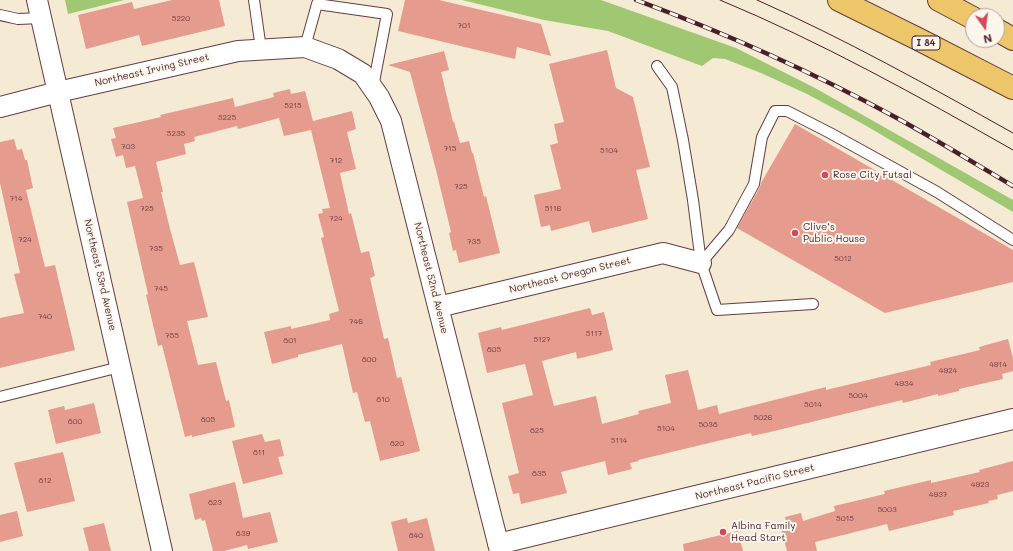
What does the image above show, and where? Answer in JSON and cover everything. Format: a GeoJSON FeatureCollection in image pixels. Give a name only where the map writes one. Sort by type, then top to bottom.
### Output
{"type":"FeatureCollection","features":[{"type":"Feature","properties":{"kind":"highway","name":"I 84"},"geometry":{"type":"LineString","coordinates":[[839,0],[1013,88]]}},
{"type":"Feature","properties":{"kind":"highway"},"geometry":{"type":"LineString","coordinates":[[939,0],[965,14]]}},
{"type":"Feature","properties":{"kind":"street","name":"Northeast 53rd Avenue"},"geometry":{"type":"LineString","coordinates":[[38,7],[162,551]]}},
{"type":"Feature","properties":{"kind":"street","name":"Northeast Irving Street"},"geometry":{"type":"LineString","coordinates":[[0,107],[58,92],[238,51],[305,47]]}},
{"type":"Feature","properties":{"kind":"street","name":"Northeast 52nd Avenue"},"geometry":{"type":"LineString","coordinates":[[305,47],[338,59],[363,74],[391,121],[499,548]]}},
{"type":"Feature","properties":{"kind":"street","name":"Northeast Oregon Street"},"geometry":{"type":"LineString","coordinates":[[438,307],[663,253],[701,262]]}},
{"type":"Feature","properties":{"kind":"street","name":"Northeast Pacific Street"},"geometry":{"type":"LineString","coordinates":[[499,548],[1013,419]]}},
{"type":"Feature","properties":{"kind":"lane"},"geometry":{"type":"LineString","coordinates":[[254,0],[261,49]]}},
{"type":"Feature","properties":{"kind":"lane"},"geometry":{"type":"LineString","coordinates":[[305,47],[317,4],[387,14],[372,88]]}},
{"type":"Feature","properties":{"kind":"lane"},"geometry":{"type":"LineString","coordinates":[[0,15],[18,19],[38,7]]}},
{"type":"Feature","properties":{"kind":"lane"},"geometry":{"type":"LineString","coordinates":[[657,66],[672,87],[693,200],[701,262],[717,310],[813,304]]}},
{"type":"Feature","properties":{"kind":"lane"},"geometry":{"type":"LineString","coordinates":[[701,262],[730,230],[754,184],[762,137],[775,111],[787,111],[830,133],[937,192],[1013,240]]}},
{"type":"Feature","properties":{"kind":"lane"},"geometry":{"type":"LineString","coordinates":[[0,397],[120,367]]}},
{"type":"Feature","properties":{"kind":"green space"},"geometry":{"type":"Polygon","coordinates":[[[65,0],[124,0],[68,14],[65,0]]]}},
{"type":"Feature","properties":{"kind":"green space"},"geometry":{"type":"Polygon","coordinates":[[[462,0],[601,0],[736,48],[815,88],[1013,200],[1013,212],[863,124],[807,94],[761,73],[725,59],[713,58],[702,66],[608,31],[544,20],[462,0]]]}},
{"type":"Feature","properties":{"kind":"building"},"geometry":{"type":"Polygon","coordinates":[[[172,0],[219,0],[225,26],[142,46],[139,35],[86,49],[78,15],[132,2],[134,9],[172,0]]]}},
{"type":"Feature","properties":{"kind":"building"},"geometry":{"type":"Polygon","coordinates":[[[405,0],[439,0],[541,24],[551,56],[517,47],[515,59],[398,31],[405,0]]]}},
{"type":"Feature","properties":{"kind":"building"},"geometry":{"type":"Polygon","coordinates":[[[607,50],[616,88],[633,97],[650,167],[636,170],[648,219],[592,233],[589,221],[551,231],[550,225],[541,227],[534,195],[561,189],[550,145],[558,143],[554,124],[564,122],[549,64],[607,50]]]}},
{"type":"Feature","properties":{"kind":"building"},"geometry":{"type":"Polygon","coordinates":[[[444,51],[449,70],[441,72],[453,122],[460,143],[469,141],[484,197],[486,196],[500,253],[459,263],[456,250],[453,251],[449,233],[451,232],[410,72],[388,65],[444,51]]]}},
{"type":"Feature","properties":{"kind":"building"},"geometry":{"type":"Polygon","coordinates":[[[290,89],[291,94],[305,91],[313,121],[352,111],[356,129],[347,132],[356,169],[340,173],[349,214],[351,213],[361,253],[369,251],[375,276],[370,278],[384,339],[388,338],[397,378],[401,377],[420,451],[380,461],[370,421],[365,422],[357,392],[353,393],[342,344],[298,355],[298,357],[272,364],[264,332],[291,326],[291,329],[330,320],[329,314],[339,311],[321,238],[324,237],[318,214],[323,213],[322,209],[330,208],[311,130],[284,136],[279,118],[238,129],[237,126],[194,137],[195,141],[184,144],[186,154],[156,162],[163,192],[161,192],[180,265],[194,262],[208,317],[187,321],[198,365],[216,362],[226,401],[229,400],[235,427],[192,437],[192,435],[185,437],[162,345],[158,346],[127,202],[143,198],[135,166],[126,168],[123,155],[116,157],[111,139],[116,138],[113,128],[161,117],[160,115],[233,98],[235,107],[274,97],[273,93],[290,89]]]}},
{"type":"Feature","properties":{"kind":"building","name":"Rose City Futsal"},"geometry":{"type":"Polygon","coordinates":[[[795,124],[1013,250],[1013,282],[885,313],[737,228],[795,124]]]}},
{"type":"Feature","properties":{"kind":"building"},"geometry":{"type":"Polygon","coordinates":[[[14,139],[17,150],[22,149],[25,160],[27,160],[33,188],[26,190],[45,267],[55,265],[75,350],[0,368],[0,318],[24,313],[14,274],[20,273],[0,183],[0,142],[14,139]]]}},
{"type":"Feature","properties":{"kind":"building"},"geometry":{"type":"Polygon","coordinates":[[[590,308],[592,315],[604,312],[613,350],[577,359],[576,352],[542,361],[554,406],[596,396],[602,424],[639,414],[638,411],[671,403],[665,375],[688,370],[698,410],[717,405],[719,414],[826,387],[826,390],[931,365],[930,362],[980,350],[979,347],[1008,339],[1013,358],[1013,371],[1002,374],[1003,379],[959,389],[959,391],[938,396],[938,394],[903,403],[902,400],[770,432],[752,436],[751,433],[638,460],[639,461],[630,463],[632,469],[608,475],[605,461],[561,472],[567,493],[521,504],[519,493],[513,494],[508,476],[519,473],[502,403],[533,395],[525,364],[487,373],[478,333],[501,327],[502,330],[590,308]]]}},
{"type":"Feature","properties":{"kind":"building"},"geometry":{"type":"Polygon","coordinates":[[[94,403],[101,433],[56,444],[48,410],[64,406],[65,410],[94,403]]]}},
{"type":"Feature","properties":{"kind":"building"},"geometry":{"type":"Polygon","coordinates":[[[262,434],[265,442],[280,439],[284,456],[278,457],[283,474],[243,484],[232,441],[262,434]]]}},
{"type":"Feature","properties":{"kind":"building"},"geometry":{"type":"Polygon","coordinates":[[[63,452],[75,501],[27,512],[14,463],[63,452]]]}},
{"type":"Feature","properties":{"kind":"building"},"geometry":{"type":"Polygon","coordinates":[[[1013,461],[1013,491],[997,495],[998,499],[988,501],[989,503],[953,511],[954,515],[889,531],[887,524],[815,542],[817,551],[787,551],[780,526],[787,524],[785,517],[801,513],[803,521],[835,511],[834,506],[885,494],[884,491],[931,480],[931,483],[980,472],[979,470],[1013,461]]]}},
{"type":"Feature","properties":{"kind":"building"},"geometry":{"type":"Polygon","coordinates":[[[235,482],[243,518],[270,512],[278,542],[248,549],[247,545],[224,551],[213,551],[205,520],[202,521],[201,518],[195,520],[189,494],[235,482]]]}},
{"type":"Feature","properties":{"kind":"building"},"geometry":{"type":"Polygon","coordinates":[[[17,511],[23,536],[0,542],[0,515],[17,511]]]}},
{"type":"Feature","properties":{"kind":"building"},"geometry":{"type":"Polygon","coordinates":[[[407,518],[408,523],[427,518],[435,551],[398,551],[391,522],[407,518]]]}},
{"type":"Feature","properties":{"kind":"building"},"geometry":{"type":"Polygon","coordinates":[[[104,523],[111,551],[89,551],[83,528],[104,523]]]}},
{"type":"Feature","properties":{"kind":"building"},"geometry":{"type":"Polygon","coordinates":[[[738,531],[743,551],[684,551],[683,544],[738,531]]]}},
{"type":"Feature","properties":{"kind":"tram line"},"geometry":{"type":"LineString","coordinates":[[720,0],[758,16],[869,70],[1013,150]]}},
{"type":"Feature","properties":{"kind":"tram line"},"geometry":{"type":"LineString","coordinates":[[757,0],[855,47],[1013,133]]}},
{"type":"Feature","properties":{"kind":"railway"},"geometry":{"type":"LineString","coordinates":[[636,0],[768,54],[832,84],[910,125],[1013,186]]}},
{"type":"Feature","properties":{"kind":"place","name":"Rose City Futsal"},"geometry":{"type":"Point","coordinates":[825,175]}},
{"type":"Feature","properties":{"kind":"place","name":"Clive‘s Public House"},"geometry":{"type":"Point","coordinates":[795,233]}},
{"type":"Feature","properties":{"kind":"place","name":"Albina Family Head Start"},"geometry":{"type":"Point","coordinates":[723,532]}}]}
